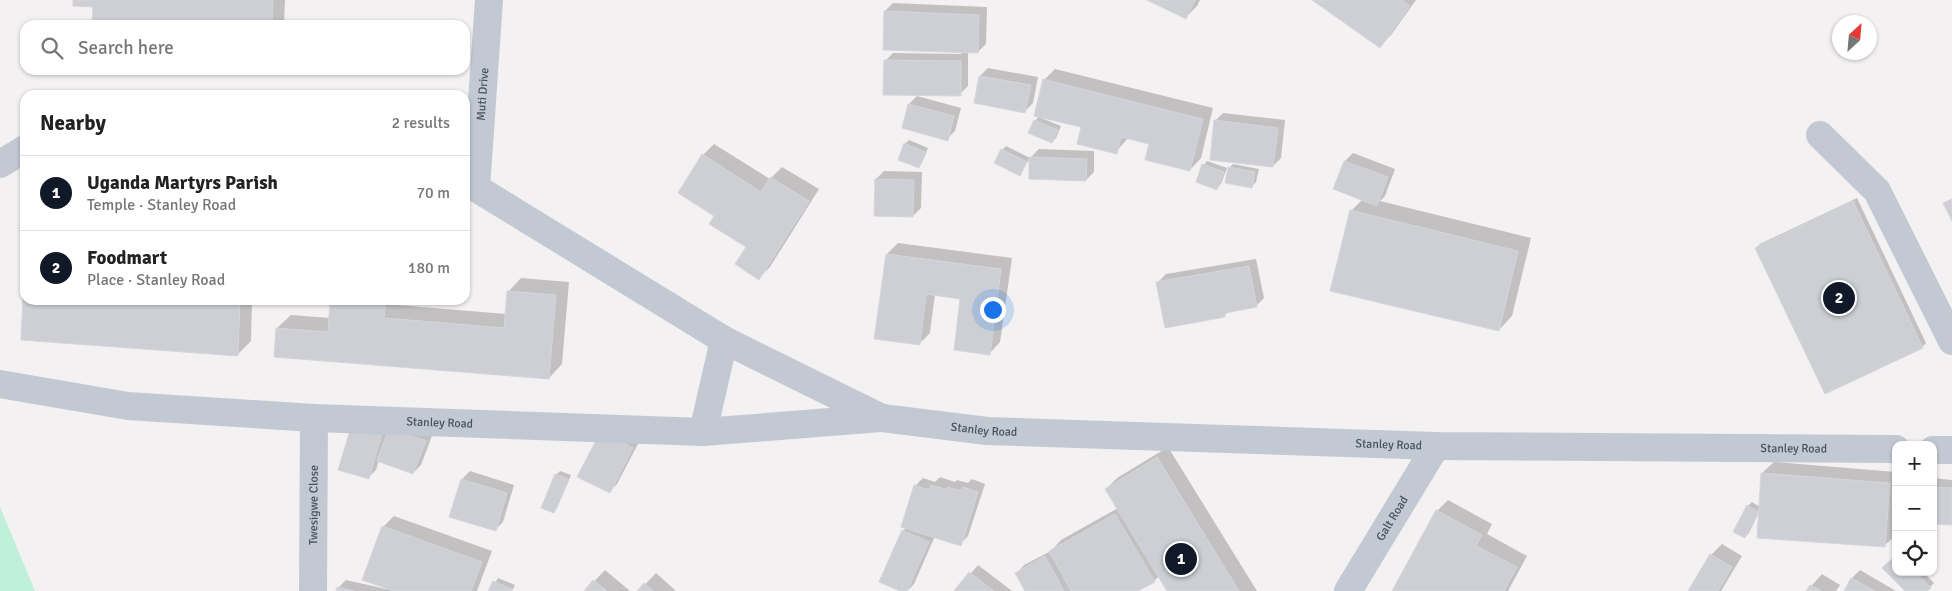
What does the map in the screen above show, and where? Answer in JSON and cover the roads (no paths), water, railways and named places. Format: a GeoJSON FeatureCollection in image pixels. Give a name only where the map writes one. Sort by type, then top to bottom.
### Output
{"type":"FeatureCollection","features":[{"type":"Feature","properties":{"kind":"street","name":"Muti Drive"},"geometry":{"type":"LineString","coordinates":[[470,187],[489,0]]}},
{"type":"Feature","properties":{"kind":"street"},"geometry":{"type":"LineString","coordinates":[[1820,135],[1877,191],[1952,341]]}},
{"type":"Feature","properties":{"kind":"street"},"geometry":{"type":"LineString","coordinates":[[0,164],[20,152]]}},
{"type":"Feature","properties":{"kind":"street","name":"Stanley Road"},"geometry":{"type":"LineString","coordinates":[[470,187],[724,340],[882,418]]}},
{"type":"Feature","properties":{"kind":"street"},"geometry":{"type":"LineString","coordinates":[[703,432],[724,340]]}},
{"type":"Feature","properties":{"kind":"street","name":"Stanley Road"},"geometry":{"type":"LineString","coordinates":[[0,384],[128,406],[314,418],[703,432],[882,418],[987,431],[1436,446],[1892,449]]}},
{"type":"Feature","properties":{"kind":"street","name":"Twesigwe Close"},"geometry":{"type":"LineString","coordinates":[[312,591],[314,418]]}},
{"type":"Feature","properties":{"kind":"street","name":"Galt Road"},"geometry":{"type":"LineString","coordinates":[[1348,591],[1436,446]]}},
{"type":"Feature","properties":{"kind":"street"},"geometry":{"type":"LineString","coordinates":[[1937,450],[1952,450]]}},
{"type":"Feature","properties":{"kind":"place","name":"Foodmart"},"geometry":{"type":"Point","coordinates":[1839,298]}},
{"type":"Feature","properties":{"kind":"place","name":"Uganda Martyrs Parish"},"geometry":{"type":"Point","coordinates":[1181,559]}}]}
